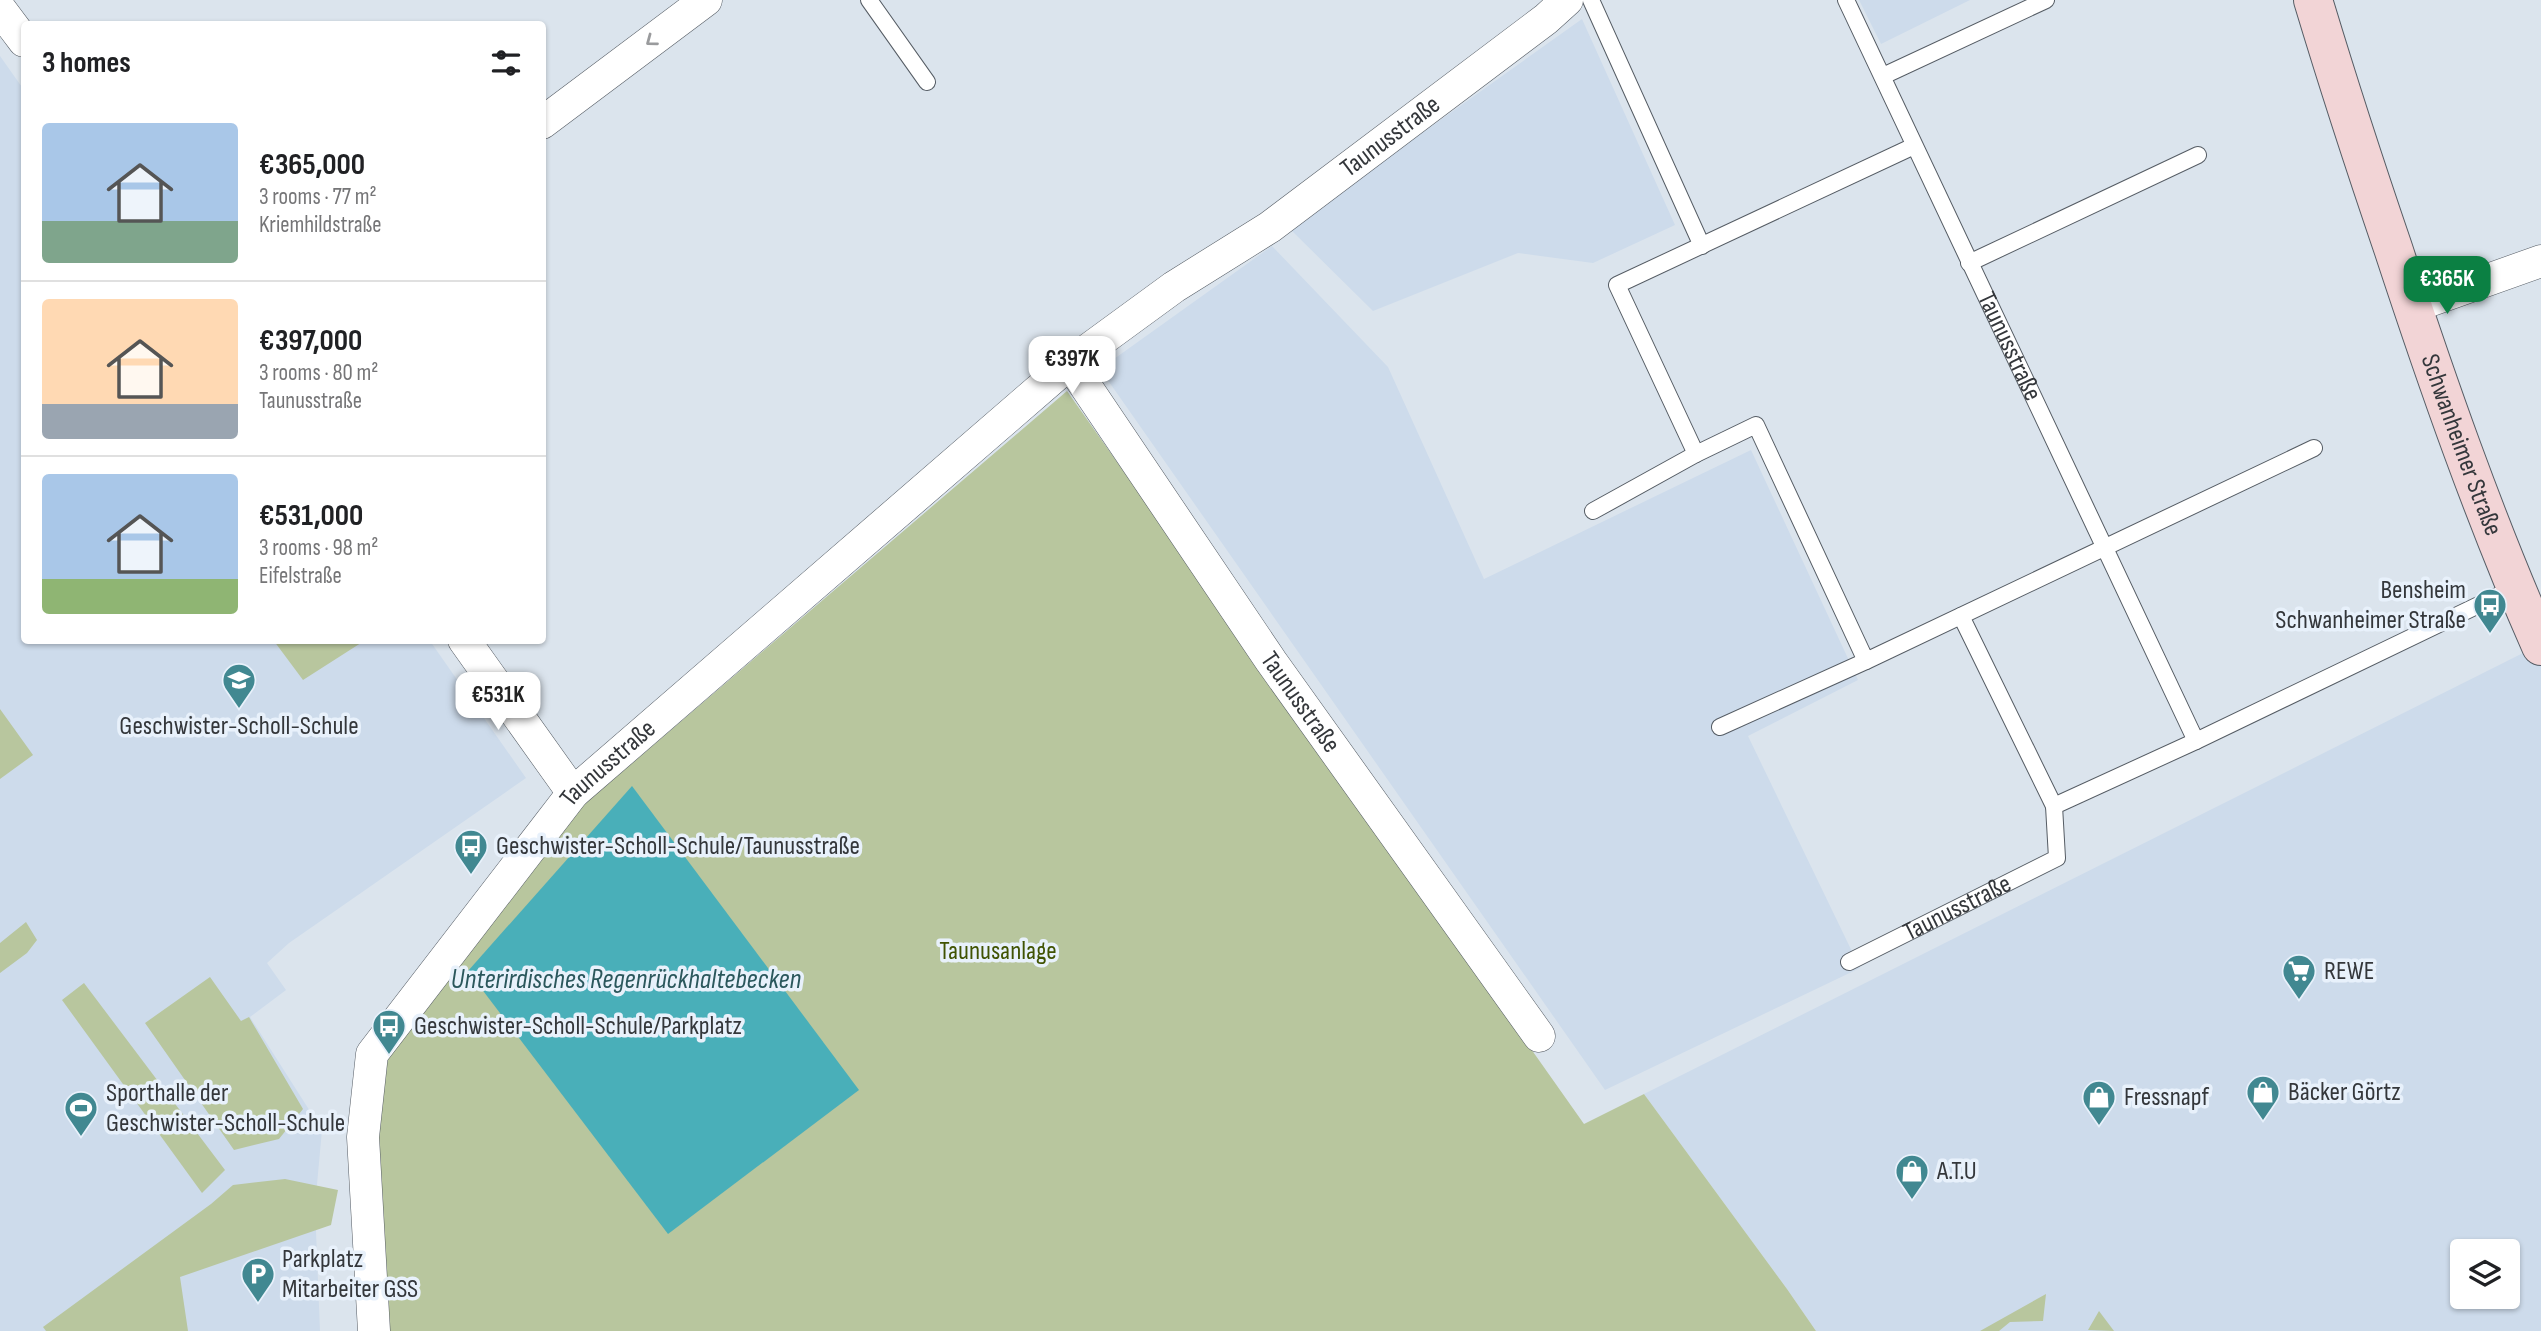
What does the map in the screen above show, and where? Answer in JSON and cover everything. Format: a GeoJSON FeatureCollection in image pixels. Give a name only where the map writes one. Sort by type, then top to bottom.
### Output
{"type":"FeatureCollection","features":[{"type":"Feature","properties":{"kind":"main road","name":"Schwanheimer Straße"},"geometry":{"type":"LineString","coordinates":[[2313,0],[2412,307],[2516,587],[2541,646]]}},
{"type":"Feature","properties":{"kind":"street"},"geometry":{"type":"LineString","coordinates":[[546,120],[706,0]]}},
{"type":"Feature","properties":{"kind":"street","name":"Taunusstraße"},"geometry":{"type":"LineString","coordinates":[[374,1331],[363,1137],[372,1054],[573,793],[1070,363],[1174,287],[1270,227],[1551,6]]}},
{"type":"Feature","properties":{"kind":"street"},"geometry":{"type":"LineString","coordinates":[[0,9],[21,37]]}},
{"type":"Feature","properties":{"kind":"street"},"geometry":{"type":"LineString","coordinates":[[2412,307],[2541,261]]}},
{"type":"Feature","properties":{"kind":"street","name":"Taunusstraße"},"geometry":{"type":"LineString","coordinates":[[1070,363],[1271,661],[1539,1036]]}},
{"type":"Feature","properties":{"kind":"street"},"geometry":{"type":"LineString","coordinates":[[467,644],[573,793]]}},
{"type":"Feature","properties":{"kind":"lane"},"geometry":{"type":"LineString","coordinates":[[869,0],[928,82]]}},
{"type":"Feature","properties":{"kind":"lane"},"geometry":{"type":"LineString","coordinates":[[1591,0],[1702,246]]}},
{"type":"Feature","properties":{"kind":"lane","name":"Taunusstraße"},"geometry":{"type":"LineString","coordinates":[[1846,0],[2196,741]]}},
{"type":"Feature","properties":{"kind":"lane"},"geometry":{"type":"LineString","coordinates":[[1882,76],[2046,0]]}},
{"type":"Feature","properties":{"kind":"lane"},"geometry":{"type":"LineString","coordinates":[[1696,454],[1617,285],[1914,146]]}},
{"type":"Feature","properties":{"kind":"lane"},"geometry":{"type":"LineString","coordinates":[[1969,263],[2199,155]]}},
{"type":"Feature","properties":{"kind":"lane"},"geometry":{"type":"LineString","coordinates":[[1593,511],[1696,454],[1756,425],[1866,661]]}},
{"type":"Feature","properties":{"kind":"lane"},"geometry":{"type":"LineString","coordinates":[[1720,727],[1866,661],[2314,448]]}},
{"type":"Feature","properties":{"kind":"lane"},"geometry":{"type":"LineString","coordinates":[[2054,806],[2516,587]]}},
{"type":"Feature","properties":{"kind":"lane","name":"Taunusstraße"},"geometry":{"type":"LineString","coordinates":[[1849,962],[2057,858],[2054,806],[1961,616]]}},
{"type":"Feature","properties":{"kind":"shaded area"},"geometry":{"type":"Polygon","coordinates":[[[1859,0],[1970,0],[1881,44],[1859,0]]]}},
{"type":"Feature","properties":{"kind":"shaded area"},"geometry":{"type":"Polygon","coordinates":[[[1582,19],[1675,225],[1593,263],[1518,253],[1373,311],[1289,228],[1582,19]]]}},
{"type":"Feature","properties":{"kind":"shaded area","name":"Geschwister-Scholl-Schule"},"geometry":{"type":"Polygon","coordinates":[[[0,56],[21,86],[21,644],[432,644],[526,778],[289,943],[267,963],[286,990],[250,1017],[322,1130],[315,1206],[320,1331],[0,1331],[0,56]]]}},
{"type":"Feature","properties":{"kind":"shaded area"},"geometry":{"type":"Polygon","coordinates":[[[1272,246],[1388,367],[1484,579],[1751,450],[1858,680],[1748,736],[1860,968],[1605,1090],[1100,369],[1272,246]]]}},
{"type":"Feature","properties":{"kind":"shaded area"},"geometry":{"type":"Polygon","coordinates":[[[2533,648],[2541,666],[2541,1331],[1816,1331],[1644,1094],[2533,648]]]}},
{"type":"Feature","properties":{"kind":"green space","name":"Taunusanlage"},"geometry":{"type":"Polygon","coordinates":[[[1067,391],[1584,1124],[1644,1094],[1816,1331],[386,1331],[363,1118],[400,1018],[574,813],[1067,391]]]}},
{"type":"Feature","properties":{"kind":"green space"},"geometry":{"type":"Polygon","coordinates":[[[276,644],[359,644],[303,680],[276,644]]]}},
{"type":"Feature","properties":{"kind":"green space"},"geometry":{"type":"Polygon","coordinates":[[[0,709],[33,755],[0,779],[0,709]]]}},
{"type":"Feature","properties":{"kind":"green space"},"geometry":{"type":"Polygon","coordinates":[[[26,922],[37,940],[27,953],[0,973],[0,943],[26,922]]]}},
{"type":"Feature","properties":{"kind":"green space"},"geometry":{"type":"Polygon","coordinates":[[[210,977],[241,1021],[249,1017],[303,1109],[279,1139],[234,1150],[145,1023],[210,977]]]}},
{"type":"Feature","properties":{"kind":"green space"},"geometry":{"type":"Polygon","coordinates":[[[84,983],[225,1170],[202,1193],[62,1000],[84,983]]]}},
{"type":"Feature","properties":{"kind":"green space"},"geometry":{"type":"Polygon","coordinates":[[[285,1179],[338,1190],[331,1225],[180,1277],[188,1331],[46,1331],[43,1327],[233,1185],[285,1179]]]}},
{"type":"Feature","properties":{"kind":"green space"},"geometry":{"type":"Polygon","coordinates":[[[2046,1294],[2043,1321],[2010,1322],[1999,1331],[1980,1331],[2046,1294]]]}},
{"type":"Feature","properties":{"kind":"green space"},"geometry":{"type":"Polygon","coordinates":[[[2099,1311],[2114,1331],[2088,1330],[2099,1311]]]}},
{"type":"Feature","properties":{"kind":"water","name":"Unterirdisches Regenrückhaltebecken"},"geometry":{"type":"Polygon","coordinates":[[[632,786],[859,1090],[668,1234],[468,971],[632,786]]]}},
{"type":"Feature","properties":{"kind":"place","name":"Bensheim Schwanheimer Straße"},"geometry":{"type":"Point","coordinates":[2490,635]}},
{"type":"Feature","properties":{"kind":"place","name":"Geschwister-Scholl-Schule"},"geometry":{"type":"Point","coordinates":[239,710]}},
{"type":"Feature","properties":{"kind":"place","name":"Geschwister-Scholl-Schule/Taunusstraße"},"geometry":{"type":"Point","coordinates":[471,876]}},
{"type":"Feature","properties":{"kind":"place","name":"REWE"},"geometry":{"type":"Point","coordinates":[2299,1001]}},
{"type":"Feature","properties":{"kind":"place","name":"Geschwister-Scholl-Schule/Parkplatz"},"geometry":{"type":"Point","coordinates":[389,1056]}},
{"type":"Feature","properties":{"kind":"place","name":"Bäcker Görtz"},"geometry":{"type":"Point","coordinates":[2263,1122]}},
{"type":"Feature","properties":{"kind":"place","name":"Fressnapf"},"geometry":{"type":"Point","coordinates":[2099,1127]}},
{"type":"Feature","properties":{"kind":"place","name":"Sporthalle der Geschwister-Scholl-Schule"},"geometry":{"type":"Point","coordinates":[81,1138]}},
{"type":"Feature","properties":{"kind":"place","name":"A.T.U"},"geometry":{"type":"Point","coordinates":[1912,1201]}},
{"type":"Feature","properties":{"kind":"place","name":"Parkplatz Mitarbeiter GSS"},"geometry":{"type":"Point","coordinates":[258,1304]}}]}
